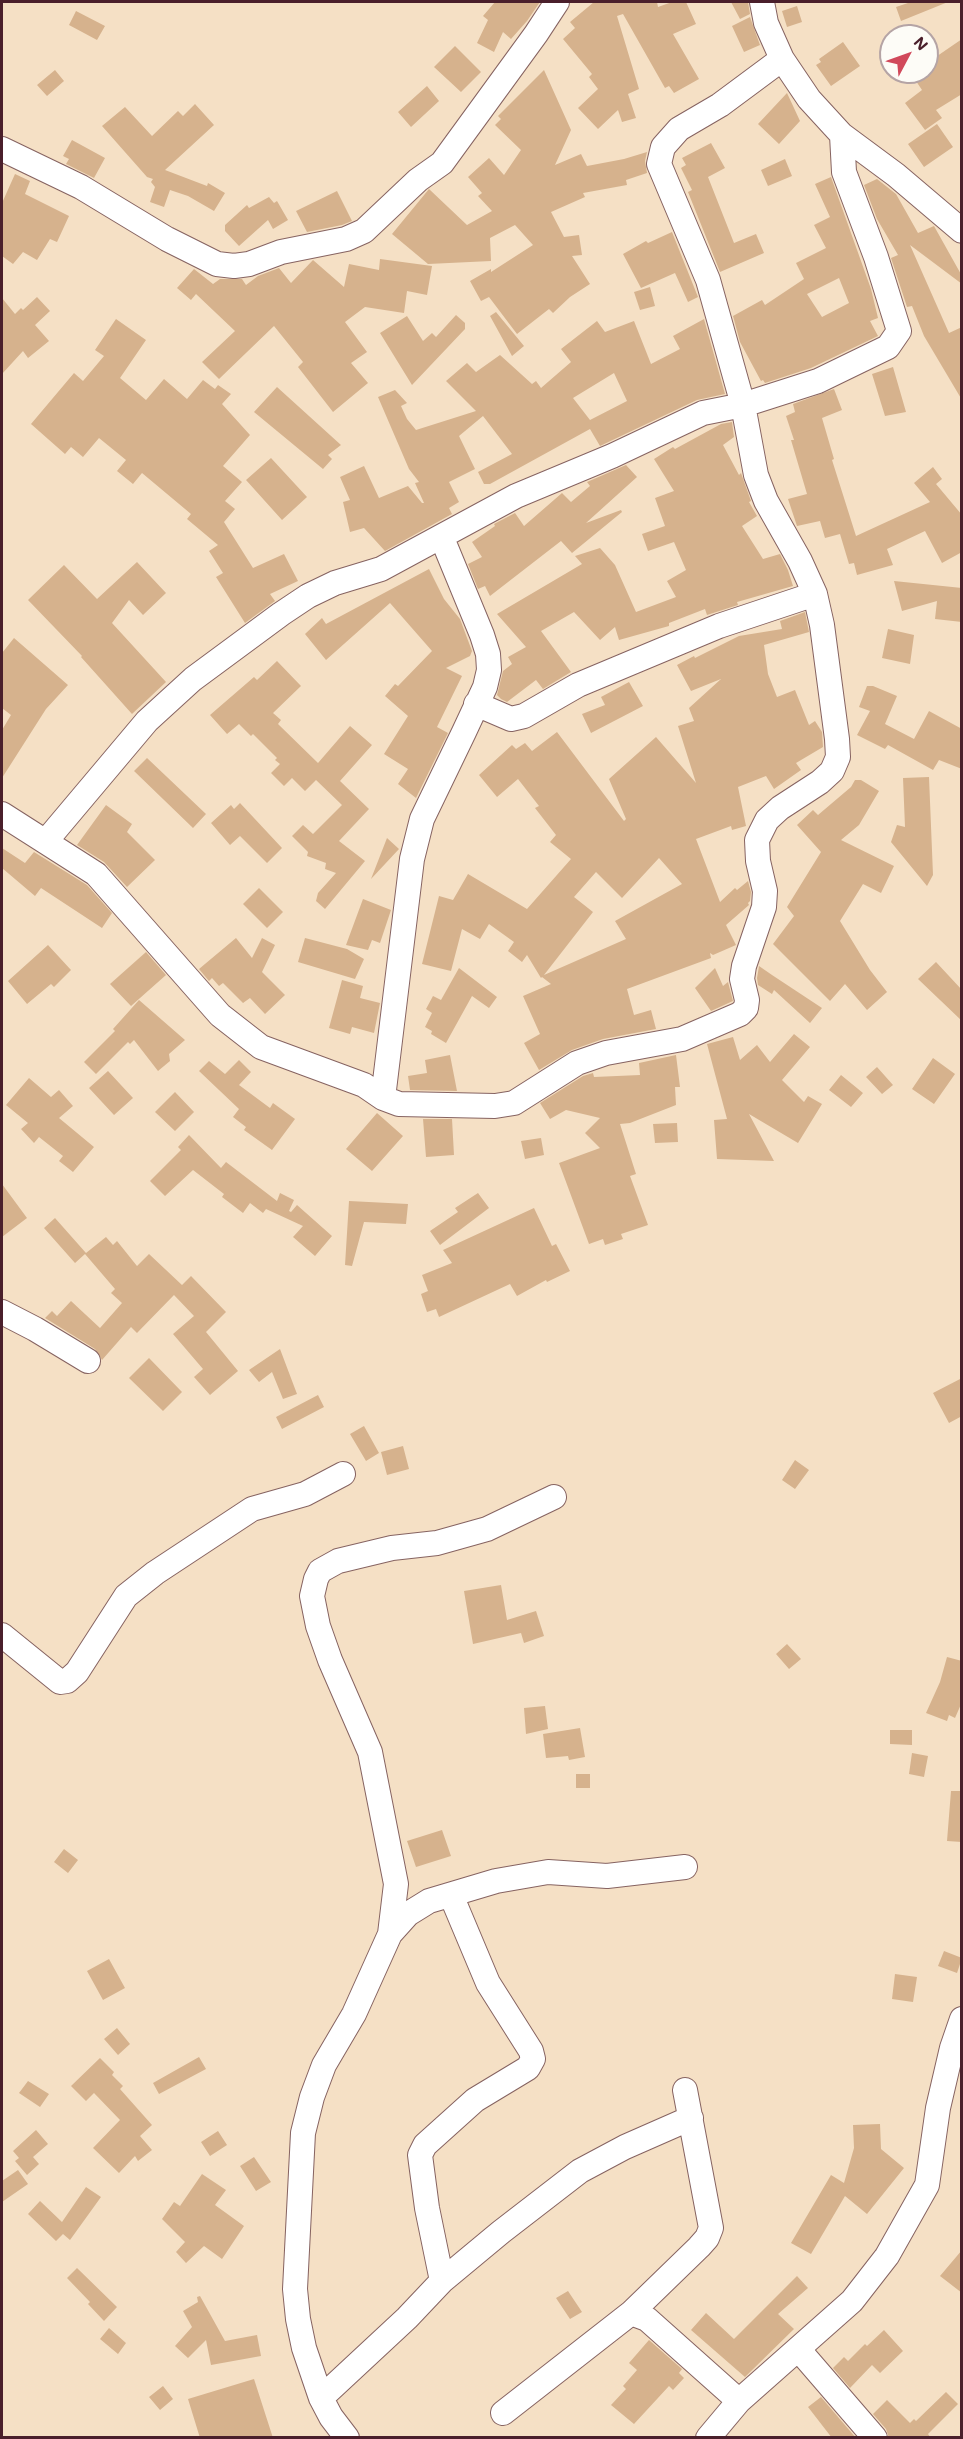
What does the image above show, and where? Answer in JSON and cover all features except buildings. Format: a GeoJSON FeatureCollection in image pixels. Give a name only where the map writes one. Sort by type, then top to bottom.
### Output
{"type":"FeatureCollection","features":[{"type":"Feature","properties":{"kind":"street"},"geometry":{"type":"LineString","coordinates":[[3,152],[81,187],[167,239],[218,264],[234,266],[249,264],[281,252],[346,239],[364,231],[410,186],[442,163],[557,2]]}},
{"type":"Feature","properties":{"kind":"street"},"geometry":{"type":"LineString","coordinates":[[762,2],[766,23],[782,59],[809,99],[842,135],[896,175],[962,231]]}},
{"type":"Feature","properties":{"kind":"street"},"geometry":{"type":"LineString","coordinates":[[2,814],[96,874],[220,1015],[261,1047],[363,1085],[383,1098],[399,1104],[495,1106],[514,1103],[577,1063],[606,1053],[682,1039],[741,1014],[746,1008],[743,972],[764,907],[765,891],[758,861],[757,840],[767,820],[780,808],[820,782],[832,771],[838,757],[837,739],[822,625],[815,594],[800,561],[765,501],[756,476],[743,405],[708,280],[659,164],[663,147],[679,129],[720,105],[782,59]]}},
{"type":"Feature","properties":{"kind":"street"},"geometry":{"type":"LineString","coordinates":[[46,841],[147,721],[193,679],[308,596],[335,583],[381,569],[516,496],[612,456],[703,413],[743,405],[818,381],[888,347],[899,331],[876,257],[844,172],[842,135]]}},
{"type":"Feature","properties":{"kind":"street"},"geometry":{"type":"LineString","coordinates":[[383,1098],[412,859],[422,819],[477,704],[489,670],[488,654],[442,538]]}},
{"type":"Feature","properties":{"kind":"street"},"geometry":{"type":"LineString","coordinates":[[477,704],[511,719],[524,716],[578,685],[719,626],[815,594]]}},
{"type":"Feature","properties":{"kind":"street"},"geometry":{"type":"LineString","coordinates":[[2,1312],[88,1361]]}},
{"type":"Feature","properties":{"kind":"street"},"geometry":{"type":"LineString","coordinates":[[2,1635],[60,1682],[67,1681],[77,1672],[126,1596],[155,1573],[252,1509],[305,1494],[343,1474]]}},
{"type":"Feature","properties":{"kind":"street"},"geometry":{"type":"LineString","coordinates":[[390,1934],[396,1884],[370,1752],[330,1660],[318,1626],[312,1596],[316,1579],[326,1566],[338,1561],[392,1548],[437,1543],[487,1529],[554,1497]]}},
{"type":"Feature","properties":{"kind":"street"},"geometry":{"type":"LineString","coordinates":[[347,2438],[331,2417],[321,2398],[304,2348],[295,2289],[303,2133],[312,2097],[324,2065],[354,2014],[390,1934],[399,1922],[429,1901],[496,1881],[548,1872],[608,1876],[685,1867]]}},
{"type":"Feature","properties":{"kind":"street"},"geometry":{"type":"LineString","coordinates":[[442,2281],[420,2156],[426,2145],[475,2100],[528,2067],[533,2059],[531,2051],[488,1983],[451,1895]]}},
{"type":"Feature","properties":{"kind":"street"},"geometry":{"type":"LineString","coordinates":[[708,2438],[739,2401],[834,2319],[887,2256],[927,2184],[938,2108],[952,2048],[962,2019]]}},
{"type":"Feature","properties":{"kind":"street"},"geometry":{"type":"LineString","coordinates":[[503,2413],[632,2313],[707,2238],[711,2228],[685,2090]]}},
{"type":"Feature","properties":{"kind":"street"},"geometry":{"type":"LineString","coordinates":[[321,2398],[407,2318],[442,2281],[580,2171],[690,2118]]}},
{"type":"Feature","properties":{"kind":"street"},"geometry":{"type":"LineString","coordinates":[[632,2313],[647,2319],[739,2401]]}},
{"type":"Feature","properties":{"kind":"street"},"geometry":{"type":"LineString","coordinates":[[799,2350],[875,2438]]}}]}
